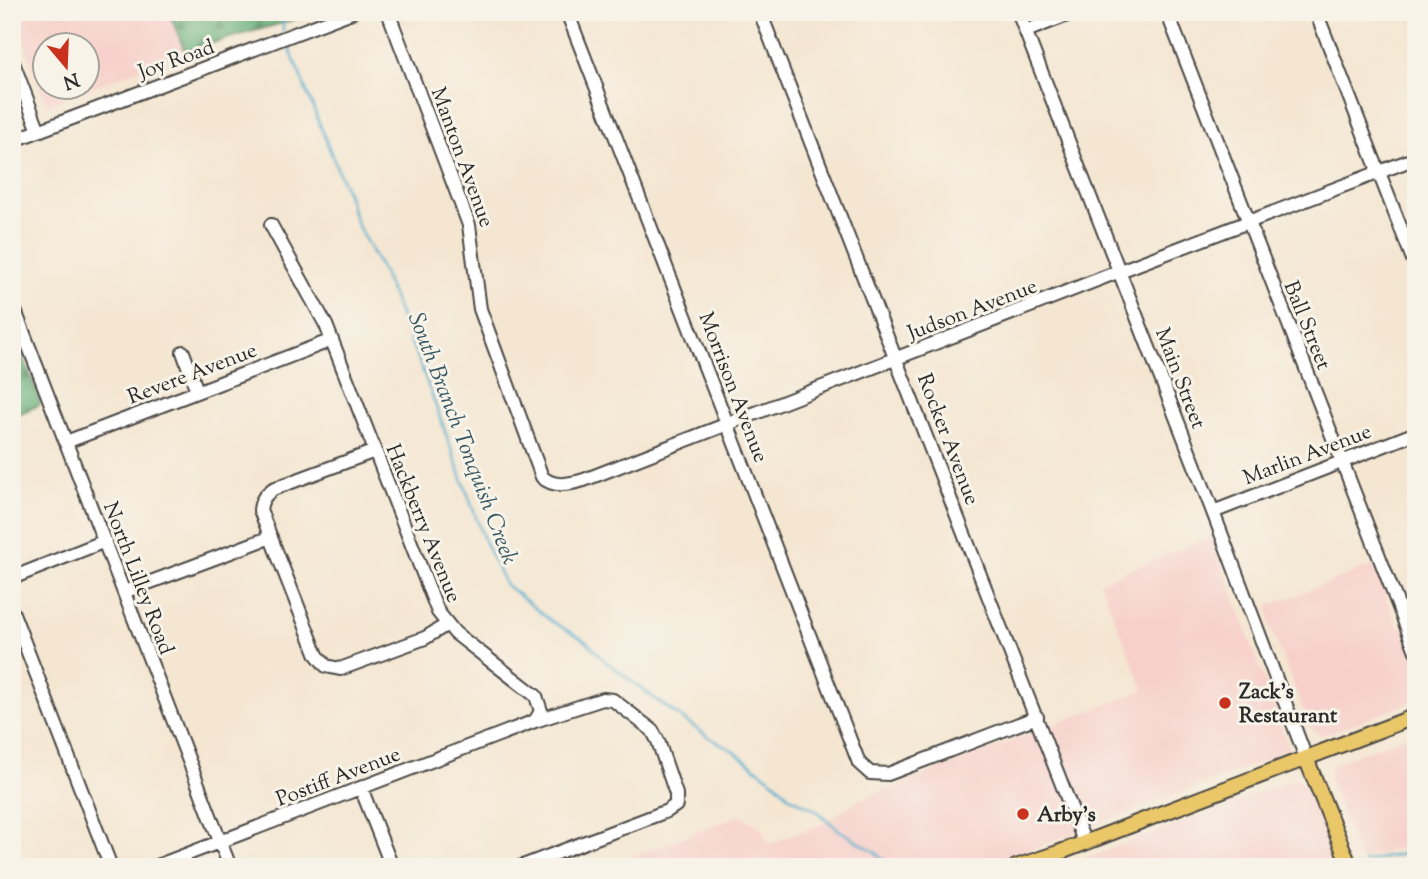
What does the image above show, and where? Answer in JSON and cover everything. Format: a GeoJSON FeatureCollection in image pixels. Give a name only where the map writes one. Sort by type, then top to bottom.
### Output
{"type":"FeatureCollection","features":[{"type":"Feature","properties":{"kind":"main road"},"geometry":{"type":"LineString","coordinates":[[1016,867],[1416,716]]}},
{"type":"Feature","properties":{"kind":"main road"},"geometry":{"type":"LineString","coordinates":[[1306,758],[1350,867]]}},
{"type":"Feature","properties":{"kind":"street","name":"Joy Road"},"geometry":{"type":"LineString","coordinates":[[12,141],[352,12]]}},
{"type":"Feature","properties":{"kind":"street","name":"Manton Avenue"},"geometry":{"type":"LineString","coordinates":[[388,12],[469,225],[474,244],[480,309],[542,477]]}},
{"type":"Feature","properties":{"kind":"street","name":"Morrison Avenue"},"geometry":{"type":"LineString","coordinates":[[567,12],[862,766],[870,773],[888,774],[1037,717]]}},
{"type":"Feature","properties":{"kind":"street","name":"Rocker Avenue"},"geometry":{"type":"LineString","coordinates":[[760,12],[1084,841]]}},
{"type":"Feature","properties":{"kind":"street","name":"Main Street"},"geometry":{"type":"LineString","coordinates":[[1018,12],[1306,758]]}},
{"type":"Feature","properties":{"kind":"street"},"geometry":{"type":"LineString","coordinates":[[1026,31],[1075,12]]}},
{"type":"Feature","properties":{"kind":"street","name":"Ball Street"},"geometry":{"type":"LineString","coordinates":[[1167,12],[1416,651]]}},
{"type":"Feature","properties":{"kind":"street"},"geometry":{"type":"LineString","coordinates":[[1316,12],[1416,267]]}},
{"type":"Feature","properties":{"kind":"street"},"geometry":{"type":"LineString","coordinates":[[12,60],[39,131]]}},
{"type":"Feature","properties":{"kind":"street","name":"Judson Avenue"},"geometry":{"type":"LineString","coordinates":[[542,477],[547,482],[572,484],[1416,158]]}},
{"type":"Feature","properties":{"kind":"street","name":"Hackberry Avenue"},"geometry":{"type":"LineString","coordinates":[[271,225],[320,312],[438,612],[446,625],[536,696],[541,711],[535,721]]}},
{"type":"Feature","properties":{"kind":"street","name":"North Lilley Road"},"geometry":{"type":"LineString","coordinates":[[12,303],[230,867]]}},
{"type":"Feature","properties":{"kind":"street","name":"Revere Avenue"},"geometry":{"type":"LineString","coordinates":[[66,442],[332,340]]}},
{"type":"Feature","properties":{"kind":"street"},"geometry":{"type":"LineString","coordinates":[[183,352],[197,391]]}},
{"type":"Feature","properties":{"kind":"street","name":"Marlin Avenue"},"geometry":{"type":"LineString","coordinates":[[1213,512],[1416,433]]}},
{"type":"Feature","properties":{"kind":"street"},"geometry":{"type":"LineString","coordinates":[[375,451],[267,493],[261,503],[260,510],[317,655],[327,666],[340,669],[425,638],[446,625]]}},
{"type":"Feature","properties":{"kind":"street"},"geometry":{"type":"LineString","coordinates":[[124,592],[271,537]]}},
{"type":"Feature","properties":{"kind":"street"},"geometry":{"type":"LineString","coordinates":[[12,578],[105,541]]}},
{"type":"Feature","properties":{"kind":"street"},"geometry":{"type":"LineString","coordinates":[[12,611],[111,867]]}},
{"type":"Feature","properties":{"kind":"street","name":"Postiff Avenue"},"geometry":{"type":"LineString","coordinates":[[154,867],[535,721],[603,699],[613,700],[655,735],[677,800],[676,805],[667,811],[520,867]]}},
{"type":"Feature","properties":{"kind":"street"},"geometry":{"type":"LineString","coordinates":[[361,788],[392,867]]}},
{"type":"Feature","properties":{"kind":"shaded area"},"geometry":{"type":"Polygon","coordinates":[[[12,12],[170,12],[185,51],[102,83],[102,32],[32,32],[32,65],[12,12]]]}},
{"type":"Feature","properties":{"kind":"shaded area"},"geometry":{"type":"Polygon","coordinates":[[[1212,536],[1290,751],[984,867],[606,867],[741,815],[761,828],[769,844],[824,823],[859,800],[1144,690],[1100,582],[1212,536]]]}},
{"type":"Feature","properties":{"kind":"shaded area"},"geometry":{"type":"Polygon","coordinates":[[[1374,565],[1398,628],[1410,624],[1416,639],[1416,701],[1324,735],[1318,734],[1310,727],[1270,626],[1268,606],[1374,565]]]}},
{"type":"Feature","properties":{"kind":"shaded area"},"geometry":{"type":"Polygon","coordinates":[[[1416,732],[1416,843],[1360,860],[1329,779],[1332,764],[1416,732]]]}},
{"type":"Feature","properties":{"kind":"shaded area"},"geometry":{"type":"Polygon","coordinates":[[[1298,778],[1309,791],[1339,867],[1063,867],[1298,778]]]}},
{"type":"Feature","properties":{"kind":"green space"},"geometry":{"type":"Polygon","coordinates":[[[169,12],[301,12],[303,17],[185,51],[169,12]]]}},
{"type":"Feature","properties":{"kind":"green space"},"geometry":{"type":"Polygon","coordinates":[[[12,325],[40,401],[39,405],[12,417],[12,325]]]}},
{"type":"Feature","properties":{"kind":"waterway","name":"South Branch Tonquish Creek"},"geometry":{"type":"LineString","coordinates":[[283,12],[283,32]]}},
{"type":"Feature","properties":{"kind":"waterway","name":"South Branch Tonquish Creek"},"geometry":{"type":"LineString","coordinates":[[287,42],[357,224],[383,273],[425,376],[486,545],[505,584],[551,621],[586,641],[605,661],[662,704],[732,750],[790,797],[814,809],[892,867]]}},
{"type":"Feature","properties":{"kind":"waterway","name":"South Branch Tonquish Creek"},"geometry":{"type":"LineString","coordinates":[[1364,862],[1416,851]]}},
{"type":"Feature","properties":{"kind":"place","name":"Zack's Restaurant"},"geometry":{"type":"Point","coordinates":[1225,703]}},
{"type":"Feature","properties":{"kind":"place","name":"Arby's"},"geometry":{"type":"Point","coordinates":[1023,814]}}]}
